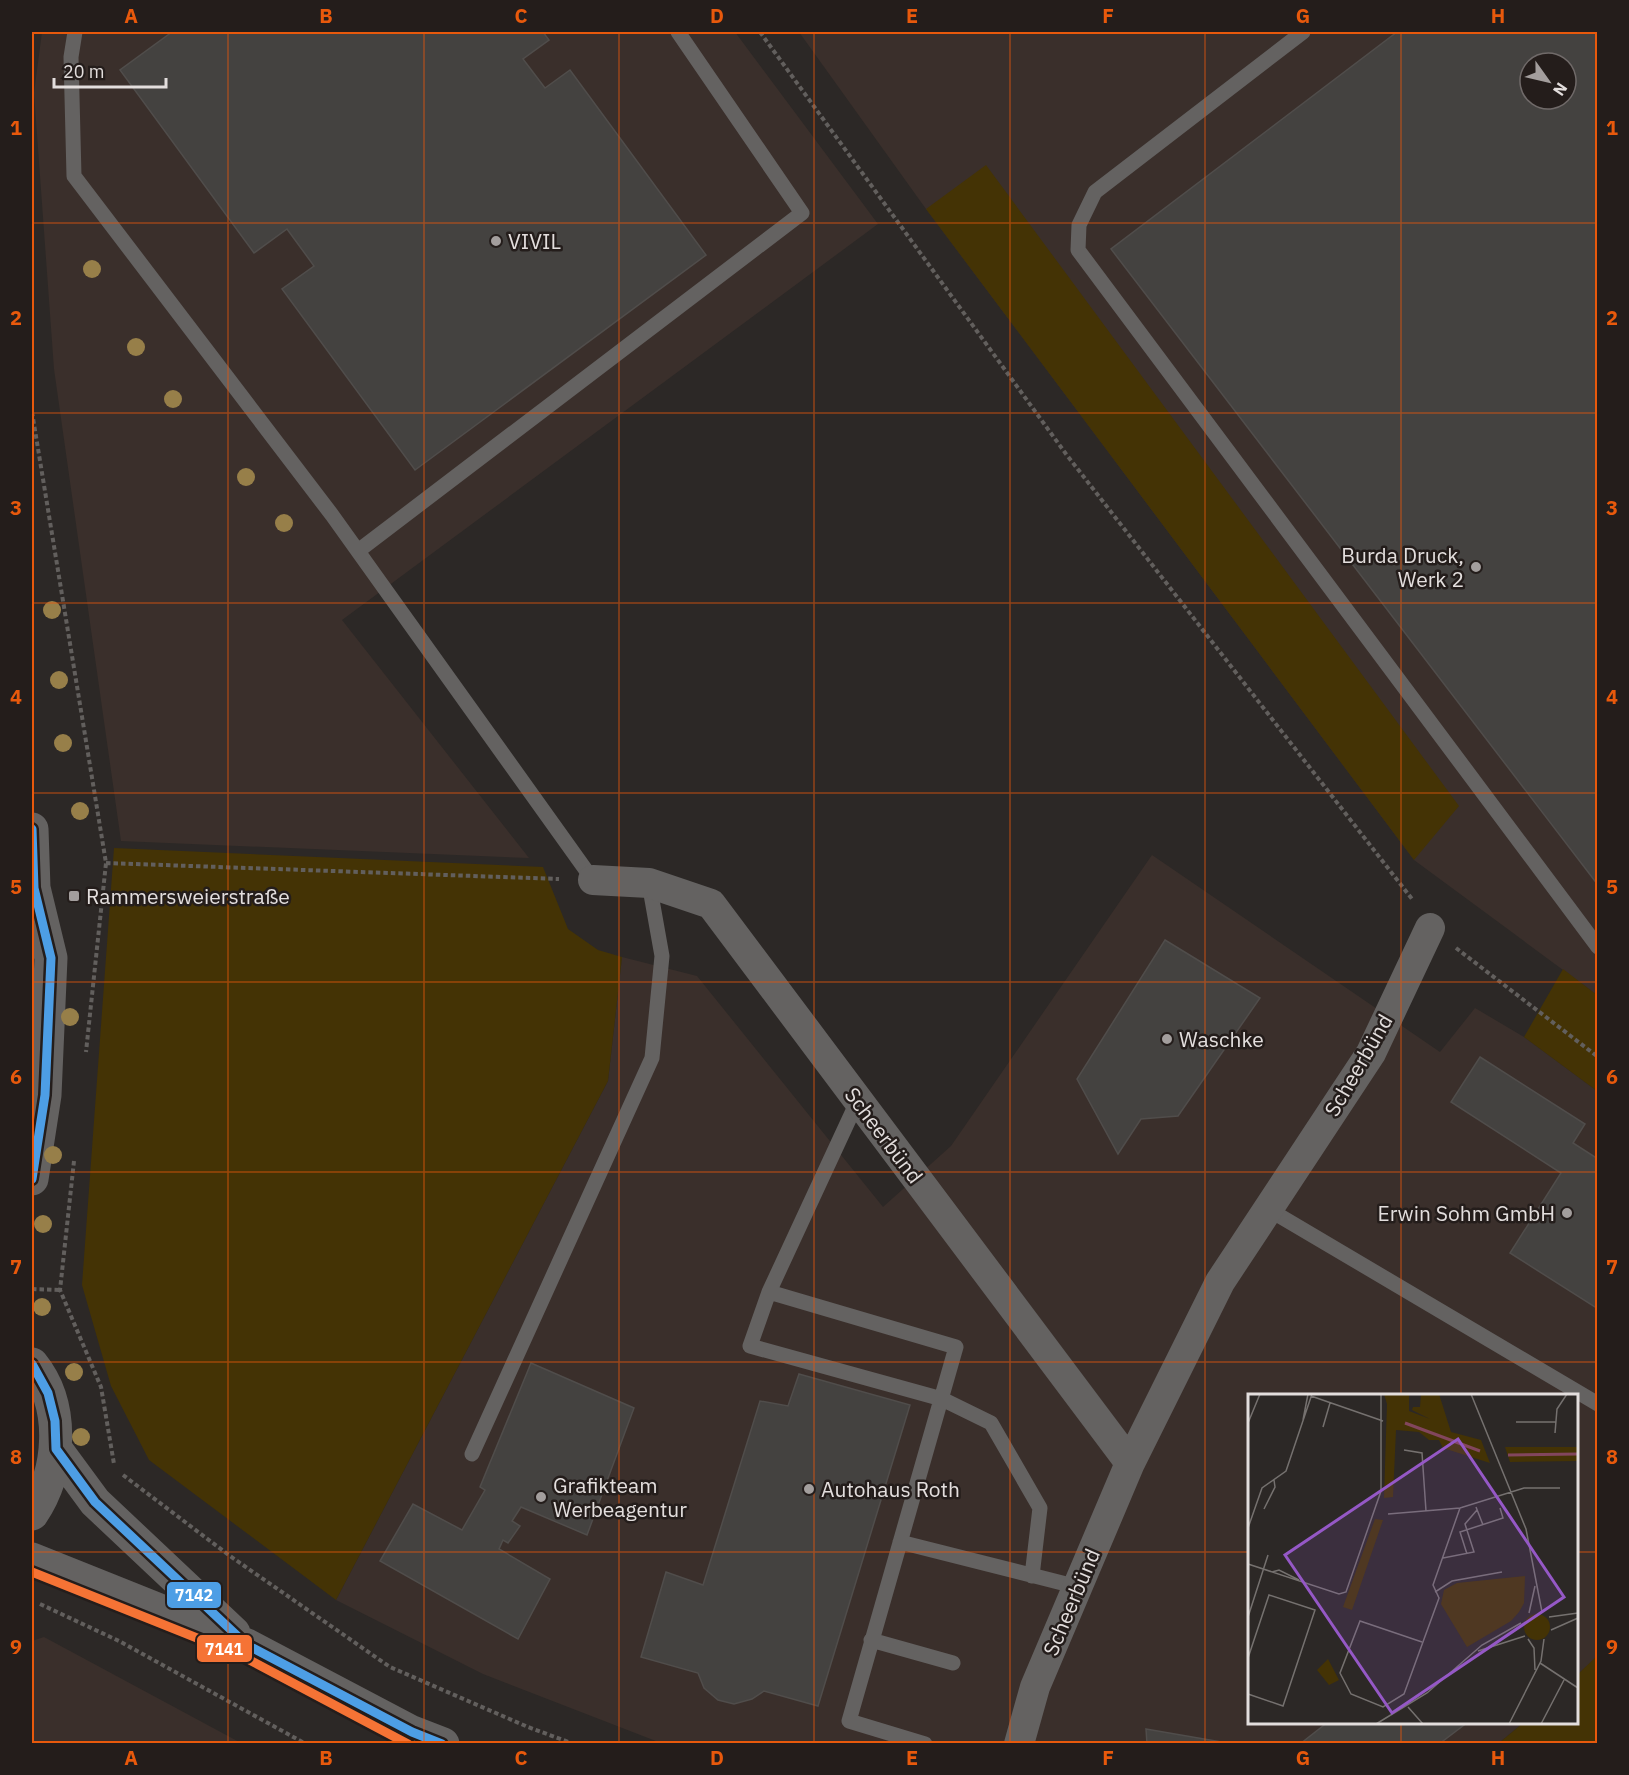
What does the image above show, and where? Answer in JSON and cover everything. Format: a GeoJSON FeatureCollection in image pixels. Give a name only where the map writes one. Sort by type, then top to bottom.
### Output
{"type":"FeatureCollection","features":[{"type":"Feature","properties":{"kind":"street"},"geometry":{"type":"LineString","coordinates":[[32,829],[33,895],[51,958],[45,1095],[32,1179]]}},
{"type":"Feature","properties":{"kind":"street","name":"Scheerbünd"},"geometry":{"type":"LineString","coordinates":[[593,880],[650,884],[711,904],[1130,1463]]}},
{"type":"Feature","properties":{"kind":"street","name":"Scheerbünd"},"geometry":{"type":"LineString","coordinates":[[1019,1743],[1035,1687],[1130,1463],[1220,1282],[1371,1053],[1430,928]]}},
{"type":"Feature","properties":{"kind":"street"},"geometry":{"type":"LineString","coordinates":[[32,1364],[48,1393],[55,1421],[56,1449],[51,1477],[32,1514]]}},
{"type":"Feature","properties":{"kind":"street"},"geometry":{"type":"LineString","coordinates":[[56,1449],[95,1502],[247,1645]]}},
{"type":"Feature","properties":{"kind":"street"},"geometry":{"type":"LineString","coordinates":[[32,1559],[247,1645],[412,1732],[443,1743]]}},
{"type":"Feature","properties":{"kind":"lane"},"geometry":{"type":"LineString","coordinates":[[75,32],[71,57],[74,176],[358,551],[593,880]]}},
{"type":"Feature","properties":{"kind":"lane"},"geometry":{"type":"LineString","coordinates":[[358,551],[802,213],[678,32]]}},
{"type":"Feature","properties":{"kind":"lane"},"geometry":{"type":"LineString","coordinates":[[1303,32],[1095,192],[1079,225],[1078,250],[1598,947]]}},
{"type":"Feature","properties":{"kind":"lane"},"geometry":{"type":"LineString","coordinates":[[472,1454],[652,1058],[662,956],[650,884]]}},
{"type":"Feature","properties":{"kind":"lane"},"geometry":{"type":"LineString","coordinates":[[858,1100],[769,1292],[750,1346],[942,1399],[991,1422],[1040,1508],[1032,1576]]}},
{"type":"Feature","properties":{"kind":"lane"},"geometry":{"type":"LineString","coordinates":[[1268,1209],[1598,1404]]}},
{"type":"Feature","properties":{"kind":"lane"},"geometry":{"type":"LineString","coordinates":[[769,1292],[956,1347],[849,1720],[925,1743]]}},
{"type":"Feature","properties":{"kind":"lane"},"geometry":{"type":"LineString","coordinates":[[900,1542],[1078,1587]]}},
{"type":"Feature","properties":{"kind":"lane"},"geometry":{"type":"LineString","coordinates":[[871,1640],[953,1663]]}},
{"type":"Feature","properties":{"kind":"path"},"geometry":{"type":"LineString","coordinates":[[760,32],[1066,454],[1404,886],[1430,928],[1598,1057]]}},
{"type":"Feature","properties":{"kind":"path"},"geometry":{"type":"LineString","coordinates":[[32,412],[106,863],[86,1053]]}},
{"type":"Feature","properties":{"kind":"path"},"geometry":{"type":"LineString","coordinates":[[106,863],[593,880]]}},
{"type":"Feature","properties":{"kind":"path"},"geometry":{"type":"LineString","coordinates":[[74,1160],[60,1290],[101,1387],[115,1469],[230,1556],[390,1667],[528,1727],[574,1743]]}},
{"type":"Feature","properties":{"kind":"path"},"geometry":{"type":"LineString","coordinates":[[32,1288],[60,1290]]}},
{"type":"Feature","properties":{"kind":"path"},"geometry":{"type":"LineString","coordinates":[[34,1601],[119,1641],[306,1743]]}},
{"type":"Feature","properties":{"kind":"shaded area"},"geometry":{"type":"Polygon","coordinates":[[[42,32],[735,32],[878,224],[342,620],[529,858],[121,841],[54,369],[34,93],[42,32]]]}},
{"type":"Feature","properties":{"kind":"shaded area"},"geometry":{"type":"Polygon","coordinates":[[[799,32],[1597,32],[1597,995],[1414,860],[926,209],[799,32]]]}},
{"type":"Feature","properties":{"kind":"shaded area"},"geometry":{"type":"Polygon","coordinates":[[[986,165],[1459,806],[1414,860],[926,209],[986,165]]]}},
{"type":"Feature","properties":{"kind":"shaded area"},"geometry":{"type":"Polygon","coordinates":[[[114,848],[543,867],[568,929],[598,950],[622,957],[608,1081],[336,1600],[149,1460],[111,1386],[82,1285],[114,848]]]}},
{"type":"Feature","properties":{"kind":"shaded area"},"geometry":{"type":"Polygon","coordinates":[[[1152,855],[1440,1052],[1475,1008],[1524,1037],[1597,1091],[1598,1656],[1578,1674],[1578,1394],[1248,1394],[1248,1724],[1522,1724],[1499,1743],[661,1743],[483,1674],[336,1600],[608,1081],[622,957],[697,976],[883,1207],[951,1146],[1152,855]]]}},
{"type":"Feature","properties":{"kind":"shaded area"},"geometry":{"type":"Polygon","coordinates":[[[1563,969],[1597,995],[1597,1091],[1524,1037],[1563,969]]]}},
{"type":"Feature","properties":{"kind":"shaded area"},"geometry":{"type":"Polygon","coordinates":[[[44,1637],[241,1743],[32,1743],[32,1641],[44,1637]]]}},
{"type":"Feature","properties":{"kind":"shaded area"},"geometry":{"type":"Polygon","coordinates":[[[1597,1656],[1597,1743],[1499,1743],[1522,1724],[1578,1724],[1578,1674],[1597,1656]]]}},
{"type":"Feature","properties":{"kind":"building","name":"VIVIL"},"geometry":{"type":"Polygon","coordinates":[[[172,32],[543,32],[549,40],[523,59],[545,88],[570,70],[706,255],[415,470],[282,289],[314,266],[287,229],[254,253],[120,70],[172,32]]]}},
{"type":"Feature","properties":{"kind":"building","name":"Burda Druck, Werk 2"},"geometry":{"type":"Polygon","coordinates":[[[1397,32],[1598,32],[1598,885],[1111,249],[1397,32]]]}},
{"type":"Feature","properties":{"kind":"building","name":"Waschke"},"geometry":{"type":"Polygon","coordinates":[[[1165,940],[1260,998],[1178,1116],[1141,1119],[1118,1154],[1077,1079],[1165,940]]]}},
{"type":"Feature","properties":{"kind":"building","name":"Erwin Sohm GmbH"},"geometry":{"type":"Polygon","coordinates":[[[1480,1057],[1585,1124],[1573,1143],[1598,1159],[1598,1309],[1510,1253],[1561,1173],[1451,1102],[1480,1057]]]}},
{"type":"Feature","properties":{"kind":"building","name":"Grafikteam Werbeagentur"},"geometry":{"type":"Polygon","coordinates":[[[531,1363],[634,1408],[587,1535],[521,1507],[512,1521],[520,1526],[508,1543],[503,1540],[499,1549],[550,1579],[518,1639],[380,1561],[413,1504],[462,1530],[485,1490],[480,1487],[531,1363]]]}},
{"type":"Feature","properties":{"kind":"building","name":"Autohaus Roth"},"geometry":{"type":"Polygon","coordinates":[[[799,1374],[910,1405],[818,1706],[764,1691],[752,1699],[734,1704],[718,1700],[704,1688],[698,1673],[641,1657],[666,1572],[703,1585],[760,1401],[788,1406],[799,1374]]]}},
{"type":"Feature","properties":{"kind":"building"},"geometry":{"type":"Polygon","coordinates":[[[1325,1724],[1465,1724],[1439,1744],[1300,1744],[1325,1724]]]}},
{"type":"Feature","properties":{"kind":"building"},"geometry":{"type":"Polygon","coordinates":[[[1146,1729],[1233,1744],[1147,1744],[1146,1729]]]}},
{"type":"Feature","properties":{"kind":"transit line","name":"7142"},"geometry":{"type":"LineString","coordinates":[[32,829],[34,888],[51,958],[45,1095],[32,1179]]}},
{"type":"Feature","properties":{"kind":"transit line","name":"7142"},"geometry":{"type":"LineString","coordinates":[[32,1364],[48,1393],[55,1421],[56,1449],[95,1502],[247,1645],[412,1732],[442,1744]]}},
{"type":"Feature","properties":{"kind":"transit line","name":"7141"},"geometry":{"type":"LineString","coordinates":[[32,1572],[242,1656],[408,1744]]}},
{"type":"Feature","properties":{"kind":"place","name":"VIVIL"},"geometry":{"type":"Point","coordinates":[496,241]}},
{"type":"Feature","properties":{"kind":"place","name":"Burda Druck, Werk 2"},"geometry":{"type":"Point","coordinates":[1476,567]}},
{"type":"Feature","properties":{"kind":"place","name":"Rammersweierstraße"},"geometry":{"type":"Point","coordinates":[74,896]}},
{"type":"Feature","properties":{"kind":"place","name":"Waschke"},"geometry":{"type":"Point","coordinates":[1167,1039]}},
{"type":"Feature","properties":{"kind":"place","name":"Erwin Sohm GmbH"},"geometry":{"type":"Point","coordinates":[1567,1213]}},
{"type":"Feature","properties":{"kind":"place","name":"Autohaus Roth"},"geometry":{"type":"Point","coordinates":[809,1489]}},
{"type":"Feature","properties":{"kind":"place","name":"Grafikteam Werbeagentur"},"geometry":{"type":"Point","coordinates":[541,1497]}}]}
